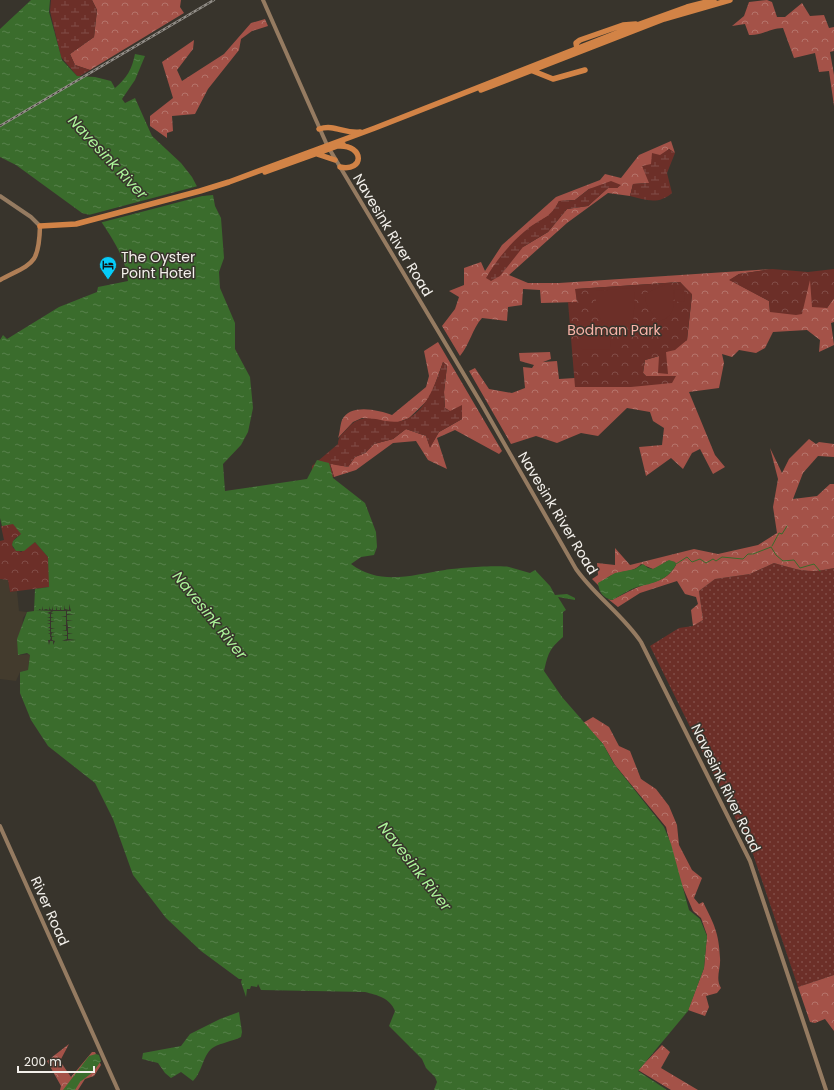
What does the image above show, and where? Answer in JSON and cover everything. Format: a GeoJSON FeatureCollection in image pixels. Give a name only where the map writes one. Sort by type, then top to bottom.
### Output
{"type":"FeatureCollection","features":[{"type":"Feature","properties":{"kind":"highway"},"geometry":{"type":"LineString","coordinates":[[202,191],[328,147],[577,49],[576,43],[580,40],[623,25],[637,24],[687,7],[714,0]]}},
{"type":"Feature","properties":{"kind":"highway"},"geometry":{"type":"LineString","coordinates":[[337,146],[664,19],[730,0]]}},
{"type":"Feature","properties":{"kind":"highway"},"geometry":{"type":"LineString","coordinates":[[532,71],[554,79],[585,70]]}},
{"type":"Feature","properties":{"kind":"highway"},"geometry":{"type":"LineString","coordinates":[[318,129],[330,126],[353,132],[368,131]]}},
{"type":"Feature","properties":{"kind":"highway"},"geometry":{"type":"LineString","coordinates":[[40,226],[83,222],[229,185],[315,154],[328,147],[351,147],[358,155],[358,161],[355,166],[349,168],[340,167]]}},
{"type":"Feature","properties":{"kind":"highway"},"geometry":{"type":"LineString","coordinates":[[315,154],[336,160]]}},
{"type":"Feature","properties":{"kind":"main road","name":"Navesink River Road"},"geometry":{"type":"LineString","coordinates":[[263,0],[318,129],[481,403],[576,569],[587,584],[631,628],[641,642],[750,860],[826,1090]]}},
{"type":"Feature","properties":{"kind":"main road"},"geometry":{"type":"LineString","coordinates":[[0,196],[31,217],[40,226],[38,251],[33,261],[21,271],[0,280]]}},
{"type":"Feature","properties":{"kind":"main road","name":"River Road"},"geometry":{"type":"LineString","coordinates":[[0,826],[118,1090]]}},
{"type":"Feature","properties":{"kind":"shaded area"},"geometry":{"type":"Polygon","coordinates":[[[0,579],[8,580],[10,592],[17,591],[19,611],[27,612],[23,618],[20,655],[30,654],[28,670],[20,672],[16,681],[0,679],[0,579]]]}},
{"type":"Feature","properties":{"kind":"green space"},"geometry":{"type":"Polygon","coordinates":[[[51,0],[92,0],[97,10],[94,37],[70,54],[75,65],[90,70],[78,77],[61,57],[50,11],[51,0]]]}},
{"type":"Feature","properties":{"kind":"green space"},"geometry":{"type":"Polygon","coordinates":[[[92,0],[181,0],[180,7],[184,13],[90,70],[75,65],[70,54],[94,37],[97,10],[92,0]]]}},
{"type":"Feature","properties":{"kind":"green space"},"geometry":{"type":"Polygon","coordinates":[[[767,0],[772,2],[777,17],[785,17],[802,3],[810,16],[824,15],[829,28],[834,27],[834,51],[830,52],[834,75],[834,106],[829,71],[819,72],[815,53],[794,58],[783,28],[749,35],[745,24],[732,26],[744,16],[749,2],[767,0]]]}},
{"type":"Feature","properties":{"kind":"green space"},"geometry":{"type":"Polygon","coordinates":[[[265,19],[268,26],[252,31],[241,39],[239,50],[208,89],[195,114],[172,116],[173,131],[167,133],[167,138],[150,126],[150,116],[173,98],[162,62],[194,40],[193,49],[177,70],[182,81],[224,54],[251,23],[265,19]]]}},
{"type":"Feature","properties":{"kind":"green space"},"geometry":{"type":"Polygon","coordinates":[[[671,141],[675,153],[669,149],[652,164],[649,183],[633,184],[630,196],[608,193],[567,223],[509,275],[528,283],[559,283],[772,269],[739,274],[730,280],[769,301],[770,312],[811,279],[827,308],[834,298],[834,322],[831,323],[834,345],[819,352],[820,340],[807,330],[773,332],[765,348],[756,353],[739,350],[732,357],[722,354],[724,363],[719,388],[689,392],[715,455],[725,467],[713,474],[700,449],[692,453],[683,469],[671,458],[646,476],[639,447],[662,445],[664,428],[653,421],[650,412],[627,408],[598,436],[581,433],[557,443],[536,436],[511,444],[469,371],[475,368],[489,389],[512,393],[525,388],[523,367],[532,368],[534,365],[520,361],[519,353],[550,352],[551,359],[543,362],[557,361],[559,379],[575,378],[576,387],[675,376],[646,376],[643,373],[645,360],[659,356],[687,340],[692,295],[680,282],[576,289],[577,302],[541,303],[540,290],[523,289],[522,305],[508,307],[507,321],[482,318],[460,356],[442,326],[455,309],[459,297],[449,291],[464,285],[464,268],[481,262],[485,271],[502,245],[556,197],[600,180],[605,174],[621,178],[639,155],[671,141]],[[620,185],[589,189],[575,200],[559,201],[553,213],[529,228],[523,247],[548,232],[567,209],[588,206],[608,188],[617,188],[620,185]]]}},
{"type":"Feature","properties":{"kind":"green space"},"geometry":{"type":"Polygon","coordinates":[[[669,149],[675,153],[667,173],[672,193],[667,197],[657,200],[646,200],[630,196],[633,184],[649,183],[642,166],[651,164],[652,153],[660,155],[669,149]]]}},
{"type":"Feature","properties":{"kind":"green space"},"geometry":{"type":"Polygon","coordinates":[[[611,181],[621,185],[617,188],[608,188],[588,206],[567,209],[548,232],[523,247],[500,276],[491,281],[486,278],[511,244],[523,232],[550,214],[559,201],[575,200],[589,189],[611,181]]]}},
{"type":"Feature","properties":{"kind":"green space"},"geometry":{"type":"Polygon","coordinates":[[[772,269],[808,272],[834,269],[834,298],[827,308],[812,307],[810,280],[802,314],[796,315],[770,312],[769,301],[729,280],[739,274],[772,269]]]}},
{"type":"Feature","properties":{"kind":"green space","name":"Bodman Park"},"geometry":{"type":"Polygon","coordinates":[[[680,282],[692,294],[687,340],[675,350],[666,352],[668,374],[658,373],[659,356],[645,360],[643,373],[646,376],[676,376],[672,383],[631,387],[575,387],[568,302],[577,302],[575,289],[680,282]]]}},
{"type":"Feature","properties":{"kind":"green space"},"geometry":{"type":"Polygon","coordinates":[[[667,284],[673,290],[673,310],[668,317],[658,321],[647,305],[646,293],[667,284]]]}},
{"type":"Feature","properties":{"kind":"green space"},"geometry":{"type":"Polygon","coordinates":[[[632,288],[635,293],[633,327],[616,327],[602,322],[596,309],[596,291],[632,288]]]}},
{"type":"Feature","properties":{"kind":"green space"},"geometry":{"type":"Polygon","coordinates":[[[684,289],[685,301],[675,302],[674,290],[684,289]]]}},
{"type":"Feature","properties":{"kind":"green space"},"geometry":{"type":"Polygon","coordinates":[[[581,320],[593,323],[603,328],[611,343],[610,349],[583,350],[581,348],[581,320]]]}},
{"type":"Feature","properties":{"kind":"green space"},"geometry":{"type":"Polygon","coordinates":[[[438,342],[502,451],[499,454],[455,430],[437,438],[447,469],[428,460],[416,441],[393,443],[356,470],[334,477],[330,463],[348,467],[355,457],[365,453],[374,444],[393,439],[406,429],[426,436],[430,447],[439,432],[462,419],[445,408],[444,392],[447,366],[443,362],[430,398],[409,418],[396,423],[362,418],[353,422],[338,438],[342,420],[351,411],[365,409],[380,411],[392,415],[426,387],[429,376],[424,351],[438,342]]]}},
{"type":"Feature","properties":{"kind":"green space"},"geometry":{"type":"Polygon","coordinates":[[[443,362],[447,366],[444,392],[445,408],[450,411],[462,405],[462,419],[439,432],[430,448],[426,436],[406,429],[393,439],[374,444],[365,453],[355,457],[348,467],[330,464],[334,477],[312,477],[312,466],[338,444],[341,436],[354,422],[369,418],[392,422],[401,421],[416,413],[426,401],[443,362]]]}},
{"type":"Feature","properties":{"kind":"green space"},"geometry":{"type":"Polygon","coordinates":[[[809,439],[816,444],[819,442],[834,444],[834,457],[818,456],[803,473],[793,499],[817,496],[830,484],[834,484],[834,568],[810,571],[774,563],[750,574],[715,579],[699,591],[703,620],[693,626],[691,610],[698,604],[696,597],[685,594],[677,581],[640,593],[618,607],[608,599],[612,600],[641,586],[663,579],[672,571],[676,565],[675,562],[667,561],[659,567],[653,569],[641,564],[632,570],[616,573],[610,576],[599,586],[592,579],[598,575],[597,563],[615,565],[615,548],[630,565],[694,549],[718,554],[758,545],[777,533],[773,507],[778,479],[770,448],[782,473],[789,459],[809,439]]]}},
{"type":"Feature","properties":{"kind":"green space"},"geometry":{"type":"Polygon","coordinates":[[[13,523],[22,534],[13,541],[13,548],[21,552],[35,542],[48,557],[50,580],[49,587],[10,592],[8,580],[0,579],[0,541],[4,540],[1,526],[13,523]]]}},
{"type":"Feature","properties":{"kind":"green space"},"geometry":{"type":"Polygon","coordinates":[[[774,563],[810,571],[834,568],[834,975],[798,987],[753,854],[650,646],[679,628],[693,626],[703,620],[699,591],[715,579],[750,574],[774,563]]]}},
{"type":"Feature","properties":{"kind":"green space"},"geometry":{"type":"Polygon","coordinates":[[[593,717],[609,727],[619,746],[630,751],[641,779],[656,789],[669,806],[677,825],[679,845],[692,870],[702,878],[694,898],[699,904],[703,902],[715,929],[720,962],[718,981],[721,988],[717,993],[706,996],[709,1007],[705,1016],[688,1010],[704,968],[707,935],[701,918],[693,911],[678,876],[666,827],[615,765],[603,744],[583,723],[593,717]]]}},
{"type":"Feature","properties":{"kind":"green space"},"geometry":{"type":"Polygon","coordinates":[[[834,975],[834,1031],[825,1019],[815,1023],[810,1022],[798,987],[834,975]]]}},
{"type":"Feature","properties":{"kind":"green space"},"geometry":{"type":"Polygon","coordinates":[[[69,1044],[60,1061],[71,1077],[92,1052],[95,1052],[101,1065],[94,1076],[85,1079],[78,1090],[60,1090],[61,1086],[47,1061],[69,1044]]]}},
{"type":"Feature","properties":{"kind":"green space"},"geometry":{"type":"Polygon","coordinates":[[[662,1045],[670,1052],[661,1068],[698,1090],[671,1090],[638,1070],[662,1045]]]}},
{"type":"Feature","properties":{"kind":"water","name":"Navesink River"},"geometry":{"type":"Polygon","coordinates":[[[31,0],[50,0],[49,12],[62,60],[77,76],[95,77],[111,81],[115,88],[123,81],[128,73],[135,54],[145,56],[135,80],[122,99],[125,103],[135,98],[152,136],[181,163],[192,177],[202,196],[213,195],[215,206],[221,218],[224,258],[219,272],[220,288],[235,323],[235,349],[250,377],[253,408],[248,432],[241,445],[223,464],[225,491],[307,479],[317,460],[329,463],[333,478],[365,503],[376,532],[377,547],[374,555],[361,557],[351,564],[362,571],[373,575],[396,577],[451,569],[496,566],[509,567],[530,573],[535,570],[550,586],[555,595],[567,594],[575,598],[575,600],[558,597],[566,610],[563,612],[563,637],[550,652],[544,671],[562,697],[603,744],[614,764],[664,827],[671,844],[689,910],[700,919],[707,936],[704,968],[688,1011],[638,1071],[667,1090],[434,1090],[437,1082],[435,1077],[426,1068],[422,1059],[389,1026],[395,1011],[390,1003],[383,998],[365,992],[261,990],[258,984],[257,987],[251,986],[250,989],[247,989],[246,997],[241,982],[242,979],[239,979],[201,951],[166,918],[133,875],[113,819],[95,783],[48,746],[31,720],[20,693],[20,672],[28,670],[30,655],[27,653],[18,655],[17,639],[27,612],[34,611],[35,589],[49,587],[48,557],[35,542],[24,551],[16,551],[12,545],[13,541],[21,534],[13,524],[2,526],[0,518],[0,340],[3,335],[7,339],[59,307],[97,292],[98,287],[128,281],[127,272],[121,256],[113,240],[98,217],[82,213],[16,165],[0,157],[0,29],[31,0]]]}},
{"type":"Feature","properties":{"kind":"water"},"geometry":{"type":"Polygon","coordinates":[[[669,560],[675,562],[676,565],[664,578],[634,588],[612,600],[606,598],[600,592],[598,583],[615,573],[635,569],[643,564],[648,568],[653,569],[669,560]]]}},
{"type":"Feature","properties":{"kind":"water"},"geometry":{"type":"Polygon","coordinates":[[[239,1012],[242,1032],[241,1037],[214,1047],[210,1050],[193,1081],[181,1072],[171,1078],[165,1073],[158,1063],[142,1059],[143,1053],[181,1046],[190,1034],[220,1019],[239,1012]]]}},
{"type":"Feature","properties":{"kind":"water"},"geometry":{"type":"Polygon","coordinates":[[[96,1054],[99,1055],[101,1061],[93,1072],[80,1082],[75,1090],[63,1090],[89,1056],[96,1054]]]}},
{"type":"Feature","properties":{"kind":"pier"},"geometry":{"type":"Polygon","coordinates":[[[198,186],[206,195],[99,223],[97,219],[85,216],[198,186]]]}},
{"type":"Feature","properties":{"kind":"pier"},"geometry":{"type":"Polygon","coordinates":[[[69,604],[71,611],[67,611],[67,614],[75,615],[67,615],[67,620],[73,620],[67,621],[68,627],[73,627],[68,628],[68,633],[73,633],[68,634],[68,639],[76,640],[62,641],[67,639],[67,636],[62,635],[67,635],[67,631],[62,630],[66,630],[66,626],[62,626],[66,625],[66,617],[61,616],[66,616],[66,611],[53,611],[51,613],[54,614],[51,614],[51,617],[54,618],[51,618],[51,621],[55,622],[51,622],[51,628],[55,629],[51,629],[51,632],[55,633],[52,633],[51,636],[55,637],[52,637],[52,640],[55,641],[53,645],[53,641],[50,641],[49,645],[48,640],[50,640],[51,637],[48,633],[50,633],[50,631],[48,630],[50,630],[50,628],[47,627],[50,627],[50,624],[47,624],[50,623],[50,621],[47,620],[50,620],[50,618],[47,617],[50,617],[50,614],[47,613],[52,611],[34,610],[42,610],[42,606],[43,610],[49,610],[50,606],[50,609],[52,610],[53,606],[53,610],[56,610],[57,606],[57,610],[60,610],[61,606],[61,610],[64,610],[65,605],[65,609],[69,610],[69,604]]]}},
{"type":"Feature","properties":{"kind":"waterway"},"geometry":{"type":"LineString","coordinates":[[772,546],[779,533],[782,534],[787,526]]}},
{"type":"Feature","properties":{"kind":"waterway"},"geometry":{"type":"LineString","coordinates":[[676,564],[687,557],[692,562],[700,559],[706,563],[713,559],[716,561],[722,557],[743,559],[748,554],[753,554],[771,547],[776,555],[783,561],[794,560],[800,568],[814,564],[820,571]]}},
{"type":"Feature","properties":{"kind":"railway"},"geometry":{"type":"LineString","coordinates":[[0,126],[214,0]]}},
{"type":"Feature","properties":{"kind":"place","name":"The Oyster Point Hotel"},"geometry":{"type":"Point","coordinates":[108,280]}}]}
